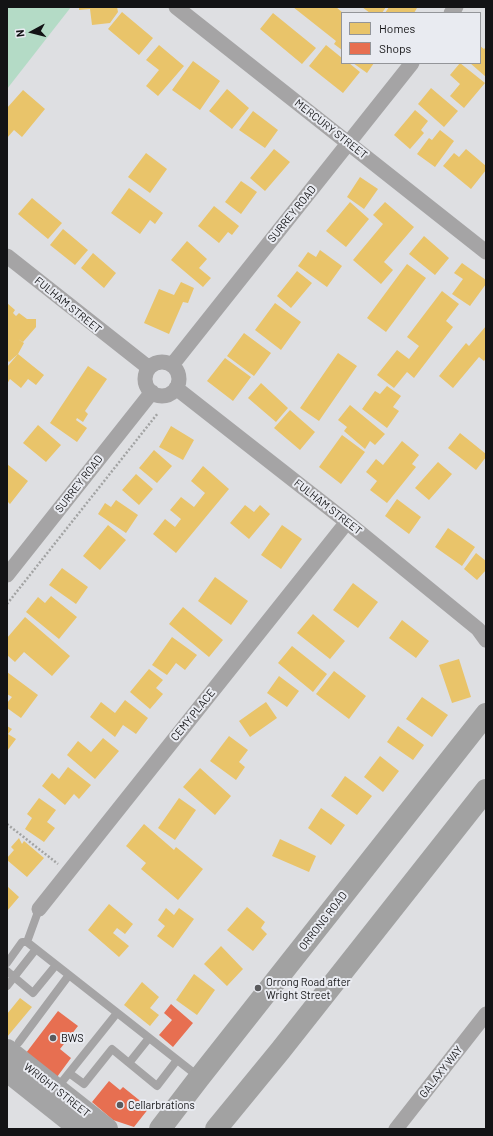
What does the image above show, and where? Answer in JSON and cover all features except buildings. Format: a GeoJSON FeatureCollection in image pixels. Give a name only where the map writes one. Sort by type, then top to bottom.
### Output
{"type":"FeatureCollection","features":[{"type":"Feature","properties":{"kind":"highway","name":"ORRONG ROAD"},"geometry":{"type":"LineString","coordinates":[[160,1129],[486,714]]}},
{"type":"Feature","properties":{"kind":"highway"},"geometry":{"type":"LineString","coordinates":[[216,1129],[486,790]]}},
{"type":"Feature","properties":{"kind":"street","name":"MERCURY STREET"},"geometry":{"type":"LineString","coordinates":[[176,7],[486,252]]}},
{"type":"Feature","properties":{"kind":"street","name":"SURREY ROAD"},"geometry":{"type":"LineString","coordinates":[[172,365],[411,64]]}},
{"type":"Feature","properties":{"kind":"street","name":"FULHAM STREET"},"geometry":{"type":"LineString","coordinates":[[7,256],[149,368]]}},
{"type":"Feature","properties":{"kind":"street"},"geometry":{"type":"LineString","coordinates":[[160,362],[166,362],[172,365],[176,368],[179,378],[176,388],[168,394],[157,395],[152,392],[146,381],[149,368],[160,362]]}},
{"type":"Feature","properties":{"kind":"street","name":"FULHAM STREET"},"geometry":{"type":"LineString","coordinates":[[176,388],[347,522],[483,634]]}},
{"type":"Feature","properties":{"kind":"street","name":"SURREY ROAD"},"geometry":{"type":"LineString","coordinates":[[7,575],[152,392]]}},
{"type":"Feature","properties":{"kind":"street","name":"CEMY PLACE"},"geometry":{"type":"LineString","coordinates":[[39,909],[347,522]]}},
{"type":"Feature","properties":{"kind":"street","name":"GALAXY WAY"},"geometry":{"type":"LineString","coordinates":[[396,1129],[486,1014]]}},
{"type":"Feature","properties":{"kind":"street","name":"WRIGHT STREET"},"geometry":{"type":"LineString","coordinates":[[13,1046],[63,1081],[107,1129]]}},
{"type":"Feature","properties":{"kind":"street"},"geometry":{"type":"LineString","coordinates":[[230,1129],[257,1095],[267,1066]]}},
{"type":"Feature","properties":{"kind":"street","name":"WRIGHT STREET"},"geometry":{"type":"LineString","coordinates":[[7,1071],[80,1129]]}},
{"type":"Feature","properties":{"kind":"lane"},"geometry":{"type":"LineString","coordinates":[[27,942],[39,909]]}},
{"type":"Feature","properties":{"kind":"lane"},"geometry":{"type":"LineString","coordinates":[[7,963],[22,942],[27,942],[199,1078]]}},
{"type":"Feature","properties":{"kind":"lane"},"geometry":{"type":"LineString","coordinates":[[7,986],[36,949]]}},
{"type":"Feature","properties":{"kind":"lane"},"geometry":{"type":"LineString","coordinates":[[7,971],[33,993],[56,965]]}},
{"type":"Feature","properties":{"kind":"lane"},"geometry":{"type":"LineString","coordinates":[[13,1046],[69,975]]}},
{"type":"Feature","properties":{"kind":"lane"},"geometry":{"type":"LineString","coordinates":[[63,1081],[117,1013]]}},
{"type":"Feature","properties":{"kind":"lane"},"geometry":{"type":"LineString","coordinates":[[130,1063],[149,1038]]}},
{"type":"Feature","properties":{"kind":"lane"},"geometry":{"type":"LineString","coordinates":[[63,1081],[84,1084],[112,1049],[157,1086],[177,1060]]}},
{"type":"Feature","properties":{"kind":"path"},"geometry":{"type":"LineString","coordinates":[[7,604],[158,413]]}},
{"type":"Feature","properties":{"kind":"path"},"geometry":{"type":"LineString","coordinates":[[7,824],[68,872]]}},
{"type":"Feature","properties":{"kind":"green space"},"geometry":{"type":"Polygon","coordinates":[[[7,7],[71,7],[7,89],[7,7]]]}},
{"type":"Feature","properties":{"kind":"place","name":"Orrong Road after Wright Street"},"geometry":{"type":"Point","coordinates":[258,988]}},
{"type":"Feature","properties":{"kind":"place","name":"BWS"},"geometry":{"type":"Point","coordinates":[53,1038]}},
{"type":"Feature","properties":{"kind":"place","name":"Cellarbrations"},"geometry":{"type":"Point","coordinates":[120,1105]}}]}
